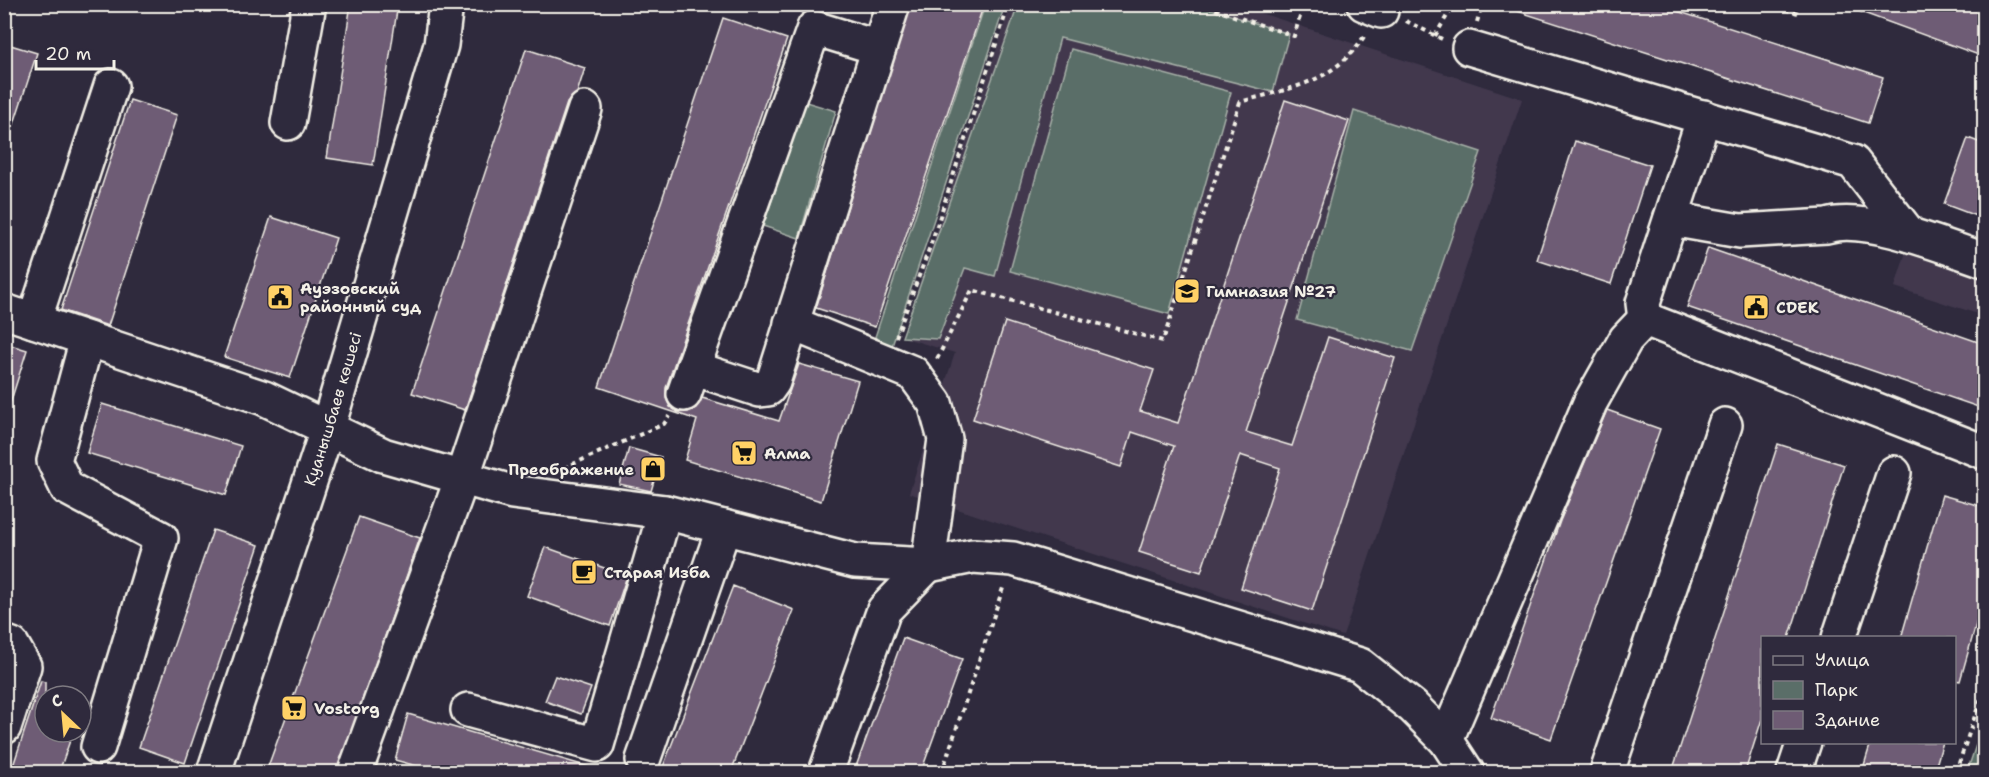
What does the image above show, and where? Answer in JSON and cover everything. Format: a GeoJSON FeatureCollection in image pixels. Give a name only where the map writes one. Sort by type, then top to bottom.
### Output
{"type":"FeatureCollection","features":[{"type":"Feature","properties":{"kind":"street"},"geometry":{"type":"LineString","coordinates":[[288,123],[309,4]]}},
{"type":"Feature","properties":{"kind":"street","name":"Қуанышбаев көшесі"},"geometry":{"type":"LineString","coordinates":[[214,772],[327,430],[441,45],[446,4]]}},
{"type":"Feature","properties":{"kind":"street"},"geometry":{"type":"LineString","coordinates":[[879,48],[814,28],[689,381],[760,390],[768,388],[773,382],[893,4]]}},
{"type":"Feature","properties":{"kind":"street"},"geometry":{"type":"LineString","coordinates":[[1456,44],[1853,162],[1910,235]]}},
{"type":"Feature","properties":{"kind":"street"},"geometry":{"type":"LineString","coordinates":[[111,86],[19,316],[264,398],[383,455],[512,492],[666,512],[855,561],[928,565],[973,556],[1012,558],[1360,666],[1413,707],[1446,740],[1464,772]]}},
{"type":"Feature","properties":{"kind":"street"},"geometry":{"type":"LineString","coordinates":[[355,772],[462,478],[585,109]]}},
{"type":"Feature","properties":{"kind":"street"},"geometry":{"type":"LineString","coordinates":[[1645,319],[1643,303],[1704,117]]}},
{"type":"Feature","properties":{"kind":"street"},"geometry":{"type":"LineString","coordinates":[[1671,219],[1740,231],[1827,226],[1840,222],[1910,235],[1984,260]]}},
{"type":"Feature","properties":{"kind":"street"},"geometry":{"type":"LineString","coordinates":[[1645,319],[1984,452]]}},
{"type":"Feature","properties":{"kind":"street"},"geometry":{"type":"LineString","coordinates":[[1446,740],[1590,403],[1626,339],[1645,319]]}},
{"type":"Feature","properties":{"kind":"street"},"geometry":{"type":"LineString","coordinates":[[791,323],[900,366],[935,403],[945,439],[928,565],[884,610],[826,772]]}},
{"type":"Feature","properties":{"kind":"street"},"geometry":{"type":"LineString","coordinates":[[87,339],[54,461],[67,488],[161,538],[99,747]]}},
{"type":"Feature","properties":{"kind":"street"},"geometry":{"type":"LineString","coordinates":[[1607,772],[1725,425]]}},
{"type":"Feature","properties":{"kind":"street"},"geometry":{"type":"LineString","coordinates":[[1840,636],[1894,473]]}},
{"type":"Feature","properties":{"kind":"street"},"geometry":{"type":"LineString","coordinates":[[597,745],[666,512]]}},
{"type":"Feature","properties":{"kind":"street"},"geometry":{"type":"LineString","coordinates":[[468,710],[597,745],[640,766],[724,527]]}},
{"type":"Feature","properties":{"kind":"street"},"geometry":{"type":"LineString","coordinates":[[4,642],[12,645],[24,666],[4,727]]}},
{"type":"Feature","properties":{"kind":"street"},"geometry":{"type":"LineString","coordinates":[[1794,772],[1803,744]]}},
{"type":"Feature","properties":{"kind":"path"},"geometry":{"type":"LineString","coordinates":[[1009,4],[931,244],[900,366],[941,357],[972,290],[1163,341],[1240,102],[1317,81],[1353,54],[1368,6],[1394,14],[1435,36],[1456,44]]}},
{"type":"Feature","properties":{"kind":"path"},"geometry":{"type":"LineString","coordinates":[[1198,4],[1294,36],[1304,4]]}},
{"type":"Feature","properties":{"kind":"path"},"geometry":{"type":"LineString","coordinates":[[1435,36],[1454,4]]}},
{"type":"Feature","properties":{"kind":"path"},"geometry":{"type":"LineString","coordinates":[[1768,4],[1798,13]]}},
{"type":"Feature","properties":{"kind":"path"},"geometry":{"type":"LineString","coordinates":[[555,472],[664,424],[689,381]]}},
{"type":"Feature","properties":{"kind":"path"},"geometry":{"type":"LineString","coordinates":[[942,772],[1012,558]]}},
{"type":"Feature","properties":{"kind":"path"},"geometry":{"type":"LineString","coordinates":[[1956,772],[1984,689]]}},
{"type":"Feature","properties":{"kind":"shaded area","name":"Гимназия №27"},"geometry":{"type":"Polygon","coordinates":[[[1011,5],[1236,5],[1522,99],[1343,636],[909,493],[955,353],[902,337],[1011,5]]]}},
{"type":"Feature","properties":{"kind":"shaded area"},"geometry":{"type":"Polygon","coordinates":[[[1906,252],[1984,278],[1984,316],[1895,287],[1906,252]]]}},
{"type":"Feature","properties":{"kind":"green space"},"geometry":{"type":"Polygon","coordinates":[[[985,5],[1005,5],[891,349],[873,343],[985,5]]]}},
{"type":"Feature","properties":{"kind":"green space"},"geometry":{"type":"Polygon","coordinates":[[[1018,5],[1199,5],[1289,34],[1273,92],[1060,38],[995,276],[965,268],[938,339],[902,337],[1018,5]]]}},
{"type":"Feature","properties":{"kind":"green space"},"geometry":{"type":"Polygon","coordinates":[[[1071,49],[1231,92],[1169,314],[1010,271],[1071,49]]]}},
{"type":"Feature","properties":{"kind":"green space"},"geometry":{"type":"Polygon","coordinates":[[[806,102],[836,111],[799,238],[763,226],[806,102]]]}},
{"type":"Feature","properties":{"kind":"green space"},"geometry":{"type":"Polygon","coordinates":[[[1354,111],[1481,152],[1412,351],[1297,320],[1354,111]]]}},
{"type":"Feature","properties":{"kind":"green space"},"geometry":{"type":"Polygon","coordinates":[[[1984,721],[1984,755],[1979,772],[1967,772],[1984,721]]]}},
{"type":"Feature","properties":{"kind":"building"},"geometry":{"type":"Polygon","coordinates":[[[351,4],[398,4],[373,165],[327,158],[351,4]]]}},
{"type":"Feature","properties":{"kind":"building"},"geometry":{"type":"Polygon","coordinates":[[[911,4],[984,4],[875,327],[816,308],[911,4]]]}},
{"type":"Feature","properties":{"kind":"building"},"geometry":{"type":"Polygon","coordinates":[[[1512,4],[1655,4],[1883,77],[1868,123],[1511,9],[1512,4]]]}},
{"type":"Feature","properties":{"kind":"building"},"geometry":{"type":"Polygon","coordinates":[[[1847,4],[1968,4],[1984,10],[1984,57],[1847,7],[1847,4]]]}},
{"type":"Feature","properties":{"kind":"building"},"geometry":{"type":"Polygon","coordinates":[[[723,18],[787,39],[666,388],[666,398],[670,407],[678,412],[688,412],[696,408],[702,398],[779,421],[799,364],[858,381],[821,501],[685,460],[697,420],[599,387],[723,18]]]}},
{"type":"Feature","properties":{"kind":"building"},"geometry":{"type":"Polygon","coordinates":[[[4,43],[37,53],[9,139],[4,138],[4,43]]]}},
{"type":"Feature","properties":{"kind":"building"},"geometry":{"type":"Polygon","coordinates":[[[526,49],[585,68],[577,93],[567,103],[465,410],[412,393],[526,49]]]}},
{"type":"Feature","properties":{"kind":"building"},"geometry":{"type":"Polygon","coordinates":[[[130,100],[177,115],[108,326],[61,310],[130,100]]]}},
{"type":"Feature","properties":{"kind":"building"},"geometry":{"type":"Polygon","coordinates":[[[1285,100],[1349,121],[1246,432],[1292,446],[1328,337],[1395,358],[1312,611],[1241,588],[1280,468],[1240,455],[1201,572],[1139,552],[1174,446],[1132,432],[1121,467],[973,419],[1005,322],[1154,370],[1140,411],[1178,423],[1285,100]]]}},
{"type":"Feature","properties":{"kind":"building"},"geometry":{"type":"Polygon","coordinates":[[[1968,138],[1984,144],[1984,219],[1944,204],[1968,138]]]}},
{"type":"Feature","properties":{"kind":"building"},"geometry":{"type":"Polygon","coordinates":[[[1575,141],[1650,165],[1611,284],[1537,260],[1575,141]]]}},
{"type":"Feature","properties":{"kind":"building","name":"Ауэзовский районный суд"},"geometry":{"type":"Polygon","coordinates":[[[271,217],[336,238],[290,378],[224,357],[271,217]]]}},
{"type":"Feature","properties":{"kind":"building"},"geometry":{"type":"Polygon","coordinates":[[[1708,248],[1984,344],[1984,409],[1687,307],[1708,248]]]}},
{"type":"Feature","properties":{"kind":"building"},"geometry":{"type":"Polygon","coordinates":[[[4,343],[27,350],[9,407],[4,406],[4,343]]]}},
{"type":"Feature","properties":{"kind":"building"},"geometry":{"type":"Polygon","coordinates":[[[102,404],[241,446],[226,495],[87,453],[102,404]]]}},
{"type":"Feature","properties":{"kind":"building"},"geometry":{"type":"Polygon","coordinates":[[[1607,410],[1660,429],[1551,739],[1491,718],[1560,521],[1607,410]]]}},
{"type":"Feature","properties":{"kind":"building"},"geometry":{"type":"Polygon","coordinates":[[[1778,444],[1844,465],[1790,636],[1761,636],[1761,722],[1745,772],[1672,772],[1778,444]]]}},
{"type":"Feature","properties":{"kind":"building"},"geometry":{"type":"Polygon","coordinates":[[[629,448],[661,457],[651,491],[619,484],[629,448]]]}},
{"type":"Feature","properties":{"kind":"building"},"geometry":{"type":"Polygon","coordinates":[[[1942,495],[1984,507],[1984,596],[1960,681],[1956,680],[1956,636],[1902,636],[1942,495]]]}},
{"type":"Feature","properties":{"kind":"building"},"geometry":{"type":"Polygon","coordinates":[[[359,517],[420,538],[337,772],[266,772],[359,517]]]}},
{"type":"Feature","properties":{"kind":"building"},"geometry":{"type":"Polygon","coordinates":[[[213,530],[259,545],[185,763],[139,747],[213,530]]]}},
{"type":"Feature","properties":{"kind":"building"},"geometry":{"type":"Polygon","coordinates":[[[545,547],[627,576],[610,626],[527,596],[545,547]]]}},
{"type":"Feature","properties":{"kind":"building"},"geometry":{"type":"Polygon","coordinates":[[[733,586],[794,610],[731,772],[661,772],[733,586]]]}},
{"type":"Feature","properties":{"kind":"building"},"geometry":{"type":"Polygon","coordinates":[[[903,638],[962,659],[921,772],[854,772],[903,638]]]}},
{"type":"Feature","properties":{"kind":"building"},"geometry":{"type":"Polygon","coordinates":[[[555,676],[591,688],[581,714],[545,701],[555,676]]]}},
{"type":"Feature","properties":{"kind":"building"},"geometry":{"type":"Polygon","coordinates":[[[33,705],[33,744],[69,744],[59,772],[11,772],[33,705]]]}},
{"type":"Feature","properties":{"kind":"building"},"geometry":{"type":"Polygon","coordinates":[[[408,714],[589,767],[588,772],[438,772],[395,760],[408,714]]]}},
{"type":"Feature","properties":{"kind":"building"},"geometry":{"type":"Polygon","coordinates":[[[1870,744],[1942,744],[1934,772],[1862,772],[1870,744]]]}},
{"type":"Feature","properties":{"kind":"place","name":"Гимназия №27"},"geometry":{"type":"Point","coordinates":[1187,291]}},
{"type":"Feature","properties":{"kind":"place","name":"Ауэзовский районный суд"},"geometry":{"type":"Point","coordinates":[280,297]}},
{"type":"Feature","properties":{"kind":"place","name":"CDEK"},"geometry":{"type":"Point","coordinates":[1756,307]}},
{"type":"Feature","properties":{"kind":"place","name":"Алма"},"geometry":{"type":"Point","coordinates":[744,453]}},
{"type":"Feature","properties":{"kind":"place","name":"Преображение"},"geometry":{"type":"Point","coordinates":[653,469]}},
{"type":"Feature","properties":{"kind":"place","name":"Старая Изба"},"geometry":{"type":"Point","coordinates":[584,572]}},
{"type":"Feature","properties":{"kind":"place","name":"Vostorg"},"geometry":{"type":"Point","coordinates":[294,708]}}]}
